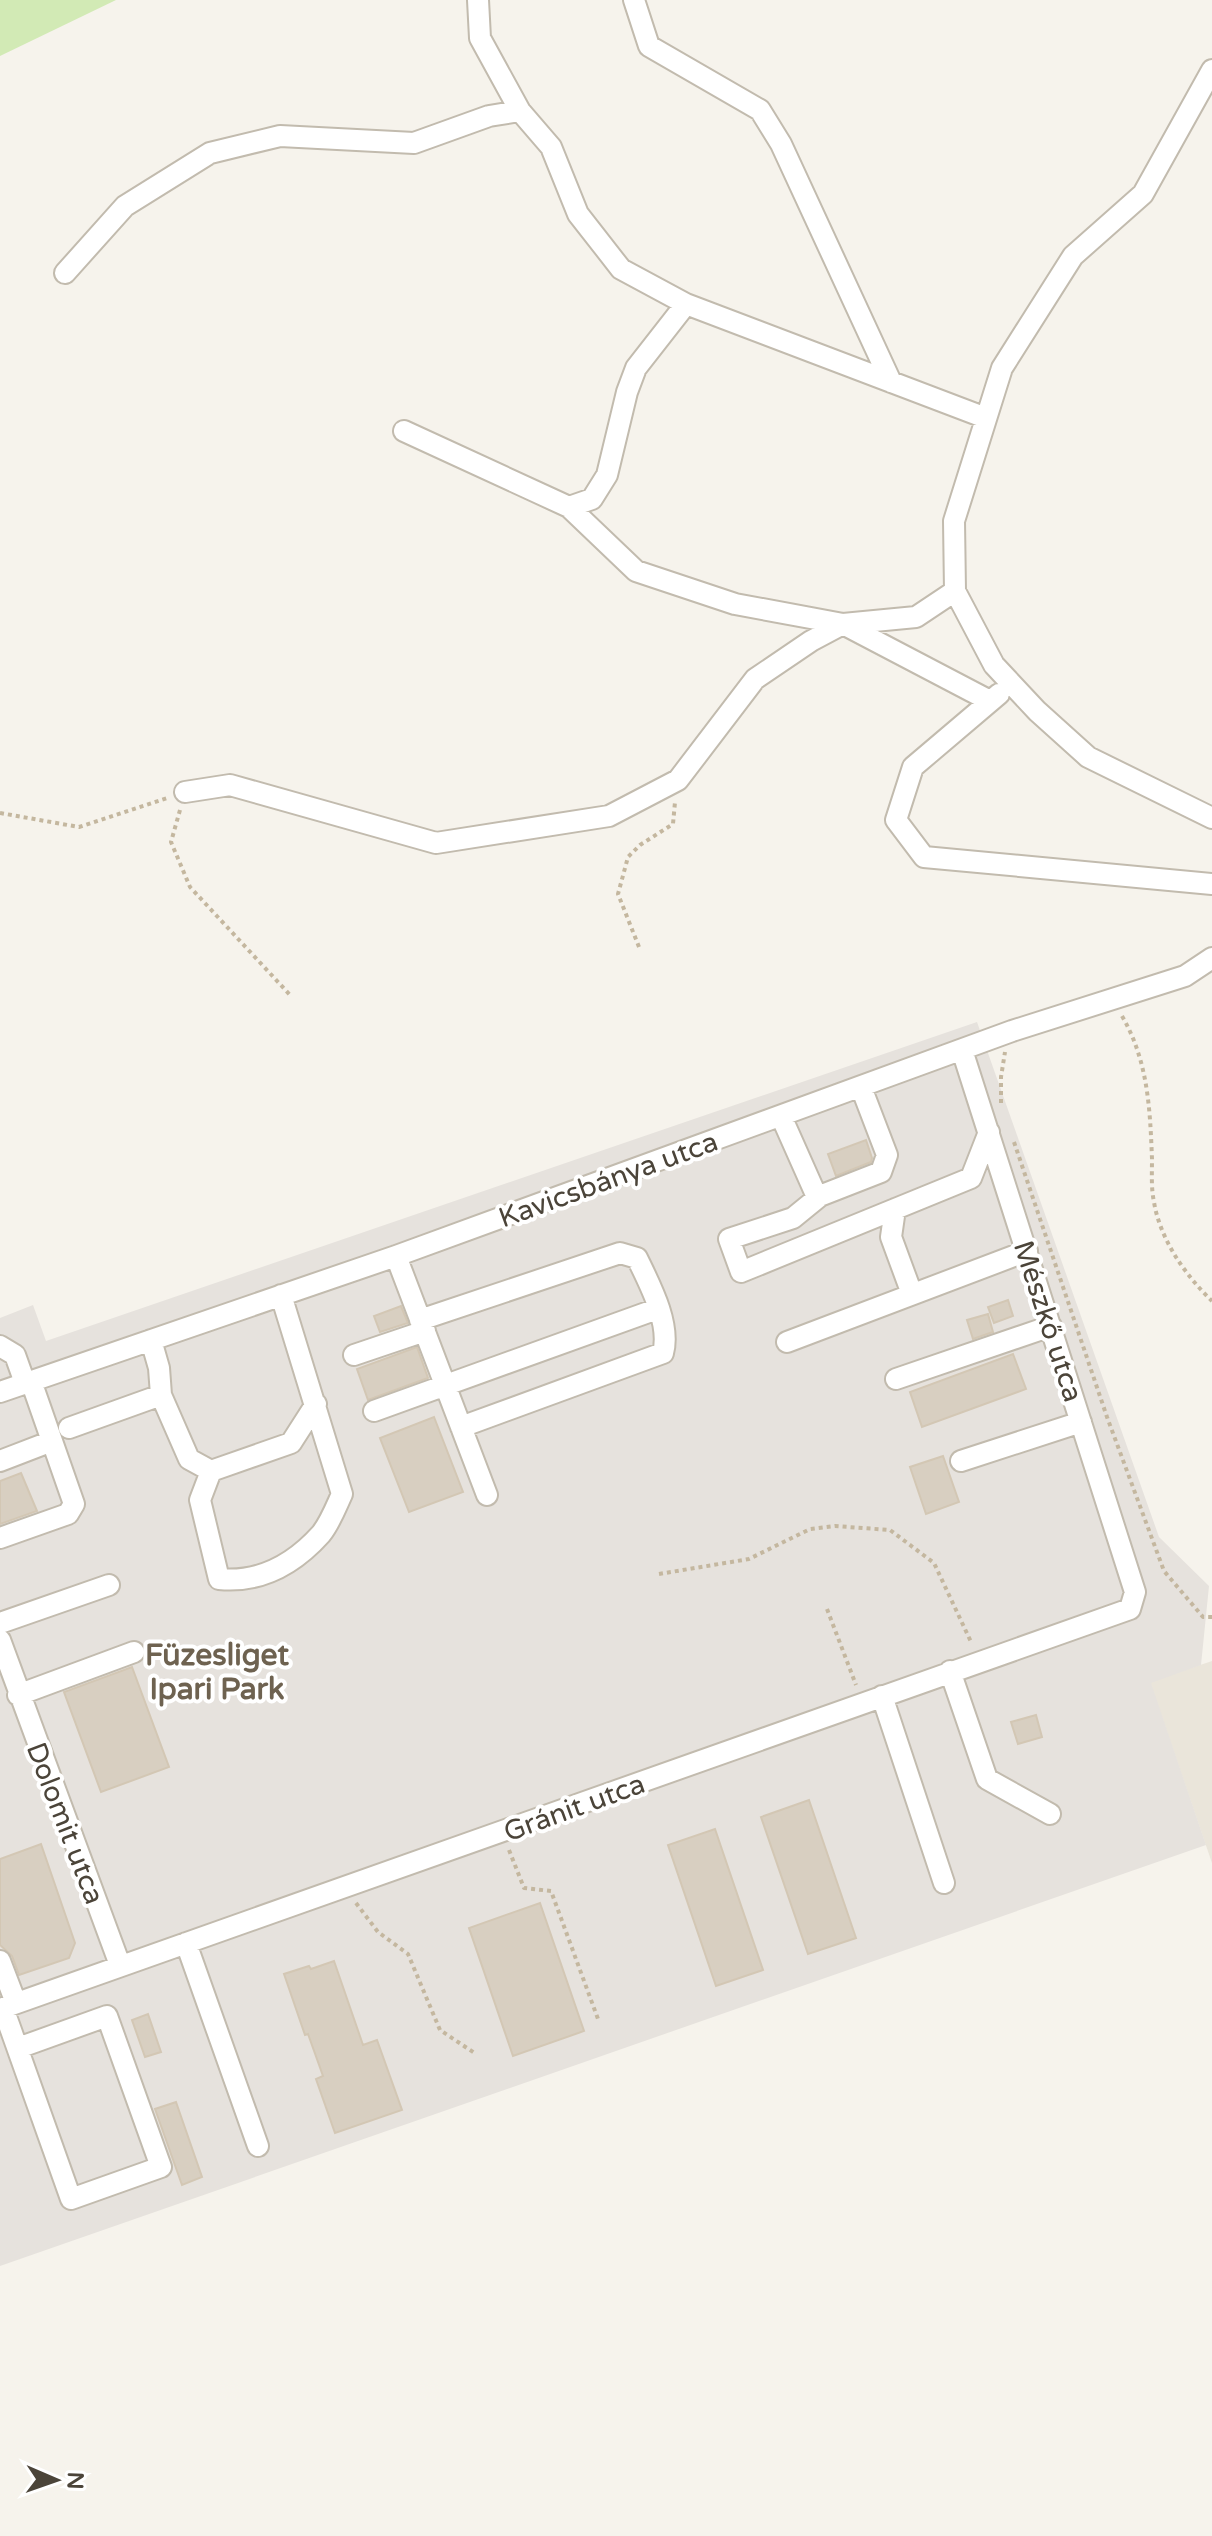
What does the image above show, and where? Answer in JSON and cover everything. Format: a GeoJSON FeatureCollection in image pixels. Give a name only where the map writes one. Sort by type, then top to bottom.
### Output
{"type":"FeatureCollection","features":[{"type":"Feature","properties":{"kind":"street"},"geometry":{"type":"LineString","coordinates":[[478,0],[480,38],[520,111],[551,147],[578,214],[621,269],[686,304],[986,418]]}},
{"type":"Feature","properties":{"kind":"street"},"geometry":{"type":"LineString","coordinates":[[634,0],[649,46],[760,110],[781,144],[891,382]]}},
{"type":"Feature","properties":{"kind":"street"},"geometry":{"type":"LineString","coordinates":[[1212,70],[1143,194],[1073,256],[1002,368],[954,521],[955,591],[994,665],[1037,711],[1088,757],[1212,818]]}},
{"type":"Feature","properties":{"kind":"street"},"geometry":{"type":"LineString","coordinates":[[65,273],[125,206],[210,153],[280,136],[414,143],[489,116],[520,111]]}},
{"type":"Feature","properties":{"kind":"street"},"geometry":{"type":"LineString","coordinates":[[569,507],[592,499],[607,475],[627,392],[636,368],[686,304]]}},
{"type":"Feature","properties":{"kind":"street"},"geometry":{"type":"LineString","coordinates":[[404,431],[569,507],[636,571],[735,604],[843,624],[916,617],[955,591]]}},
{"type":"Feature","properties":{"kind":"street"},"geometry":{"type":"LineString","coordinates":[[843,624],[990,701]]}},
{"type":"Feature","properties":{"kind":"street"},"geometry":{"type":"LineString","coordinates":[[185,792],[230,785],[436,843],[609,816],[678,780],[755,679],[811,641],[843,624]]}},
{"type":"Feature","properties":{"kind":"street"},"geometry":{"type":"LineString","coordinates":[[1012,683],[913,767],[896,820],[924,857],[1212,884]]}},
{"type":"Feature","properties":{"kind":"street","name":"Kavicsbánya utca"},"geometry":{"type":"LineString","coordinates":[[0,1392],[396,1256],[1012,1031],[1185,976],[1212,958]]}},
{"type":"Feature","properties":{"kind":"street","name":"Mészkő utca"},"geometry":{"type":"LineString","coordinates":[[962,1050],[1135,1592]]}},
{"type":"Feature","properties":{"kind":"street"},"geometry":{"type":"LineString","coordinates":[[861,1087],[887,1155],[881,1172],[820,1196],[793,1218],[729,1239],[741,1272],[971,1178],[989,1132]]}},
{"type":"Feature","properties":{"kind":"street"},"geometry":{"type":"LineString","coordinates":[[781,1116],[817,1197],[820,1196]]}},
{"type":"Feature","properties":{"kind":"street"},"geometry":{"type":"LineString","coordinates":[[895,1209],[891,1237],[912,1294]]}},
{"type":"Feature","properties":{"kind":"street"},"geometry":{"type":"LineString","coordinates":[[787,1342],[1027,1251]]}},
{"type":"Feature","properties":{"kind":"street"},"geometry":{"type":"LineString","coordinates":[[354,1355],[620,1253],[637,1258],[667,1339],[663,1353],[461,1427]]}},
{"type":"Feature","properties":{"kind":"street"},"geometry":{"type":"LineString","coordinates":[[396,1256],[487,1495]]}},
{"type":"Feature","properties":{"kind":"street"},"geometry":{"type":"LineString","coordinates":[[211,1471],[200,1500],[219,1579],[238,1581],[281,1569],[322,1532],[342,1494],[281,1295]]}},
{"type":"Feature","properties":{"kind":"street"},"geometry":{"type":"LineString","coordinates":[[374,1411],[657,1309]]}},
{"type":"Feature","properties":{"kind":"street"},"geometry":{"type":"LineString","coordinates":[[896,1379],[1051,1326]]}},
{"type":"Feature","properties":{"kind":"street"},"geometry":{"type":"LineString","coordinates":[[151,1340],[159,1368],[161,1395],[189,1459],[211,1471],[291,1443],[316,1404]]}},
{"type":"Feature","properties":{"kind":"street"},"geometry":{"type":"LineString","coordinates":[[0,1346],[15,1355],[28,1382],[74,1504],[68,1514],[0,1538]]}},
{"type":"Feature","properties":{"kind":"street"},"geometry":{"type":"LineString","coordinates":[[69,1428],[161,1395]]}},
{"type":"Feature","properties":{"kind":"street"},"geometry":{"type":"LineString","coordinates":[[961,1461],[1081,1422]]}},
{"type":"Feature","properties":{"kind":"street"},"geometry":{"type":"LineString","coordinates":[[0,1461],[52,1441]]}},
{"type":"Feature","properties":{"kind":"street"},"geometry":{"type":"LineString","coordinates":[[0,1623],[109,1585]]}},
{"type":"Feature","properties":{"kind":"street","name":"Gránit utca"},"geometry":{"type":"LineString","coordinates":[[6,2007],[1130,1609],[1135,1592]]}},
{"type":"Feature","properties":{"kind":"street","name":"Dolomit utca"},"geometry":{"type":"LineString","coordinates":[[0,1640],[120,1965]]}},
{"type":"Feature","properties":{"kind":"street"},"geometry":{"type":"LineString","coordinates":[[16,1688],[134,1652]]}},
{"type":"Feature","properties":{"kind":"street"},"geometry":{"type":"LineString","coordinates":[[950,1671],[987,1779],[1050,1814]]}},
{"type":"Feature","properties":{"kind":"street"},"geometry":{"type":"LineString","coordinates":[[872,1699],[944,1883]]}},
{"type":"Feature","properties":{"kind":"street"},"geometry":{"type":"LineString","coordinates":[[186,1943],[258,2146]]}},
{"type":"Feature","properties":{"kind":"street"},"geometry":{"type":"LineString","coordinates":[[0,1961],[6,2007],[18,2048],[71,2199],[161,2167],[107,2016],[18,2048]]}},
{"type":"Feature","properties":{"kind":"path"},"geometry":{"type":"LineString","coordinates":[[639,947],[618,894],[628,857],[640,845],[673,824],[678,780]]}},
{"type":"Feature","properties":{"kind":"path"},"geometry":{"type":"LineString","coordinates":[[0,813],[79,827],[185,792]]}},
{"type":"Feature","properties":{"kind":"path"},"geometry":{"type":"LineString","coordinates":[[185,792],[171,842],[190,887],[291,996]]}},
{"type":"Feature","properties":{"kind":"path"},"geometry":{"type":"LineString","coordinates":[[1098,1004],[1122,1017],[1140,1055],[1149,1095],[1153,1201],[1163,1233],[1194,1284],[1212,1301]]}},
{"type":"Feature","properties":{"kind":"path"},"geometry":{"type":"LineString","coordinates":[[1001,1103],[1005,1050],[1012,1031]]}},
{"type":"Feature","properties":{"kind":"path"},"geometry":{"type":"LineString","coordinates":[[1011,1133],[1107,1417],[1164,1571],[1203,1617],[1212,1617]]}},
{"type":"Feature","properties":{"kind":"path"},"geometry":{"type":"LineString","coordinates":[[659,1574],[749,1559],[810,1529],[835,1526],[890,1530],[934,1563],[980,1660]]}},
{"type":"Feature","properties":{"kind":"path"},"geometry":{"type":"LineString","coordinates":[[827,1609],[872,1699]]}},
{"type":"Feature","properties":{"kind":"path"},"geometry":{"type":"LineString","coordinates":[[502,1833],[524,1888],[551,1891],[598,2019]]}},
{"type":"Feature","properties":{"kind":"path"},"geometry":{"type":"LineString","coordinates":[[344,1889],[378,1932],[408,1954],[440,2030],[476,2054]]}},
{"type":"Feature","properties":{"kind":"shaded area"},"geometry":{"type":"Polygon","coordinates":[[[977,1022],[1159,1537],[1209,1586],[1201,1665],[1151,1683],[1206,1845],[0,2266],[0,1318],[33,1305],[46,1341],[977,1022]]]}},
{"type":"Feature","properties":{"kind":"shaded area"},"geometry":{"type":"Polygon","coordinates":[[[1212,1661],[1212,1863],[1150,1682],[1212,1661]]]}},
{"type":"Feature","properties":{"kind":"green space"},"geometry":{"type":"Polygon","coordinates":[[[0,0],[116,0],[0,56],[0,0]]]}},
{"type":"Feature","properties":{"kind":"building"},"geometry":{"type":"Polygon","coordinates":[[[866,1140],[871,1162],[836,1176],[828,1154],[866,1140]]]}},
{"type":"Feature","properties":{"kind":"building"},"geometry":{"type":"Polygon","coordinates":[[[1008,1300],[1013,1316],[994,1323],[988,1307],[1008,1300]]]}},
{"type":"Feature","properties":{"kind":"building"},"geometry":{"type":"Polygon","coordinates":[[[401,1306],[408,1323],[380,1332],[374,1316],[401,1306]]]}},
{"type":"Feature","properties":{"kind":"building"},"geometry":{"type":"Polygon","coordinates":[[[988,1314],[993,1332],[973,1339],[967,1320],[988,1314]]]}},
{"type":"Feature","properties":{"kind":"building"},"geometry":{"type":"Polygon","coordinates":[[[417,1347],[428,1378],[368,1400],[357,1369],[417,1347]]]}},
{"type":"Feature","properties":{"kind":"building"},"geometry":{"type":"Polygon","coordinates":[[[1013,1354],[1026,1389],[922,1427],[910,1392],[1013,1354]]]}},
{"type":"Feature","properties":{"kind":"building"},"geometry":{"type":"Polygon","coordinates":[[[434,1417],[463,1492],[409,1512],[380,1438],[434,1417]]]}},
{"type":"Feature","properties":{"kind":"building"},"geometry":{"type":"Polygon","coordinates":[[[943,1456],[959,1502],[926,1514],[910,1467],[943,1456]]]}},
{"type":"Feature","properties":{"kind":"building"},"geometry":{"type":"Polygon","coordinates":[[[21,1473],[37,1511],[0,1524],[0,1481],[21,1473]]]}},
{"type":"Feature","properties":{"kind":"building"},"geometry":{"type":"Polygon","coordinates":[[[132,1667],[169,1767],[101,1792],[64,1692],[132,1667]]]}},
{"type":"Feature","properties":{"kind":"building"},"geometry":{"type":"Polygon","coordinates":[[[1036,1715],[1042,1737],[1018,1744],[1011,1722],[1036,1715]]]}},
{"type":"Feature","properties":{"kind":"building"},"geometry":{"type":"Polygon","coordinates":[[[809,1800],[856,1938],[808,1954],[761,1817],[809,1800]]]}},
{"type":"Feature","properties":{"kind":"building"},"geometry":{"type":"Polygon","coordinates":[[[715,1829],[763,1970],[716,1986],[668,1845],[715,1829]]]}},
{"type":"Feature","properties":{"kind":"building"},"geometry":{"type":"Polygon","coordinates":[[[41,1844],[75,1943],[69,1958],[19,1975],[12,1956],[0,1945],[0,1859],[41,1844]]]}},
{"type":"Feature","properties":{"kind":"building"},"geometry":{"type":"Polygon","coordinates":[[[540,1903],[584,2031],[513,2056],[469,1928],[540,1903]]]}},
{"type":"Feature","properties":{"kind":"building"},"geometry":{"type":"Polygon","coordinates":[[[334,1961],[363,2045],[377,2040],[402,2110],[335,2133],[316,2079],[323,2076],[284,1974],[334,1961]]]}},
{"type":"Feature","properties":{"kind":"building"},"geometry":{"type":"Polygon","coordinates":[[[148,2014],[161,2052],[145,2057],[132,2020],[148,2014]]]}},
{"type":"Feature","properties":{"kind":"building"},"geometry":{"type":"Polygon","coordinates":[[[176,2102],[202,2177],[182,2185],[155,2109],[176,2102]]]}},
{"type":"Feature","properties":{"kind":"district","name":"Füzesliget Ipari Park"},"geometry":{"type":"Point","coordinates":[217,1672]}}]}
